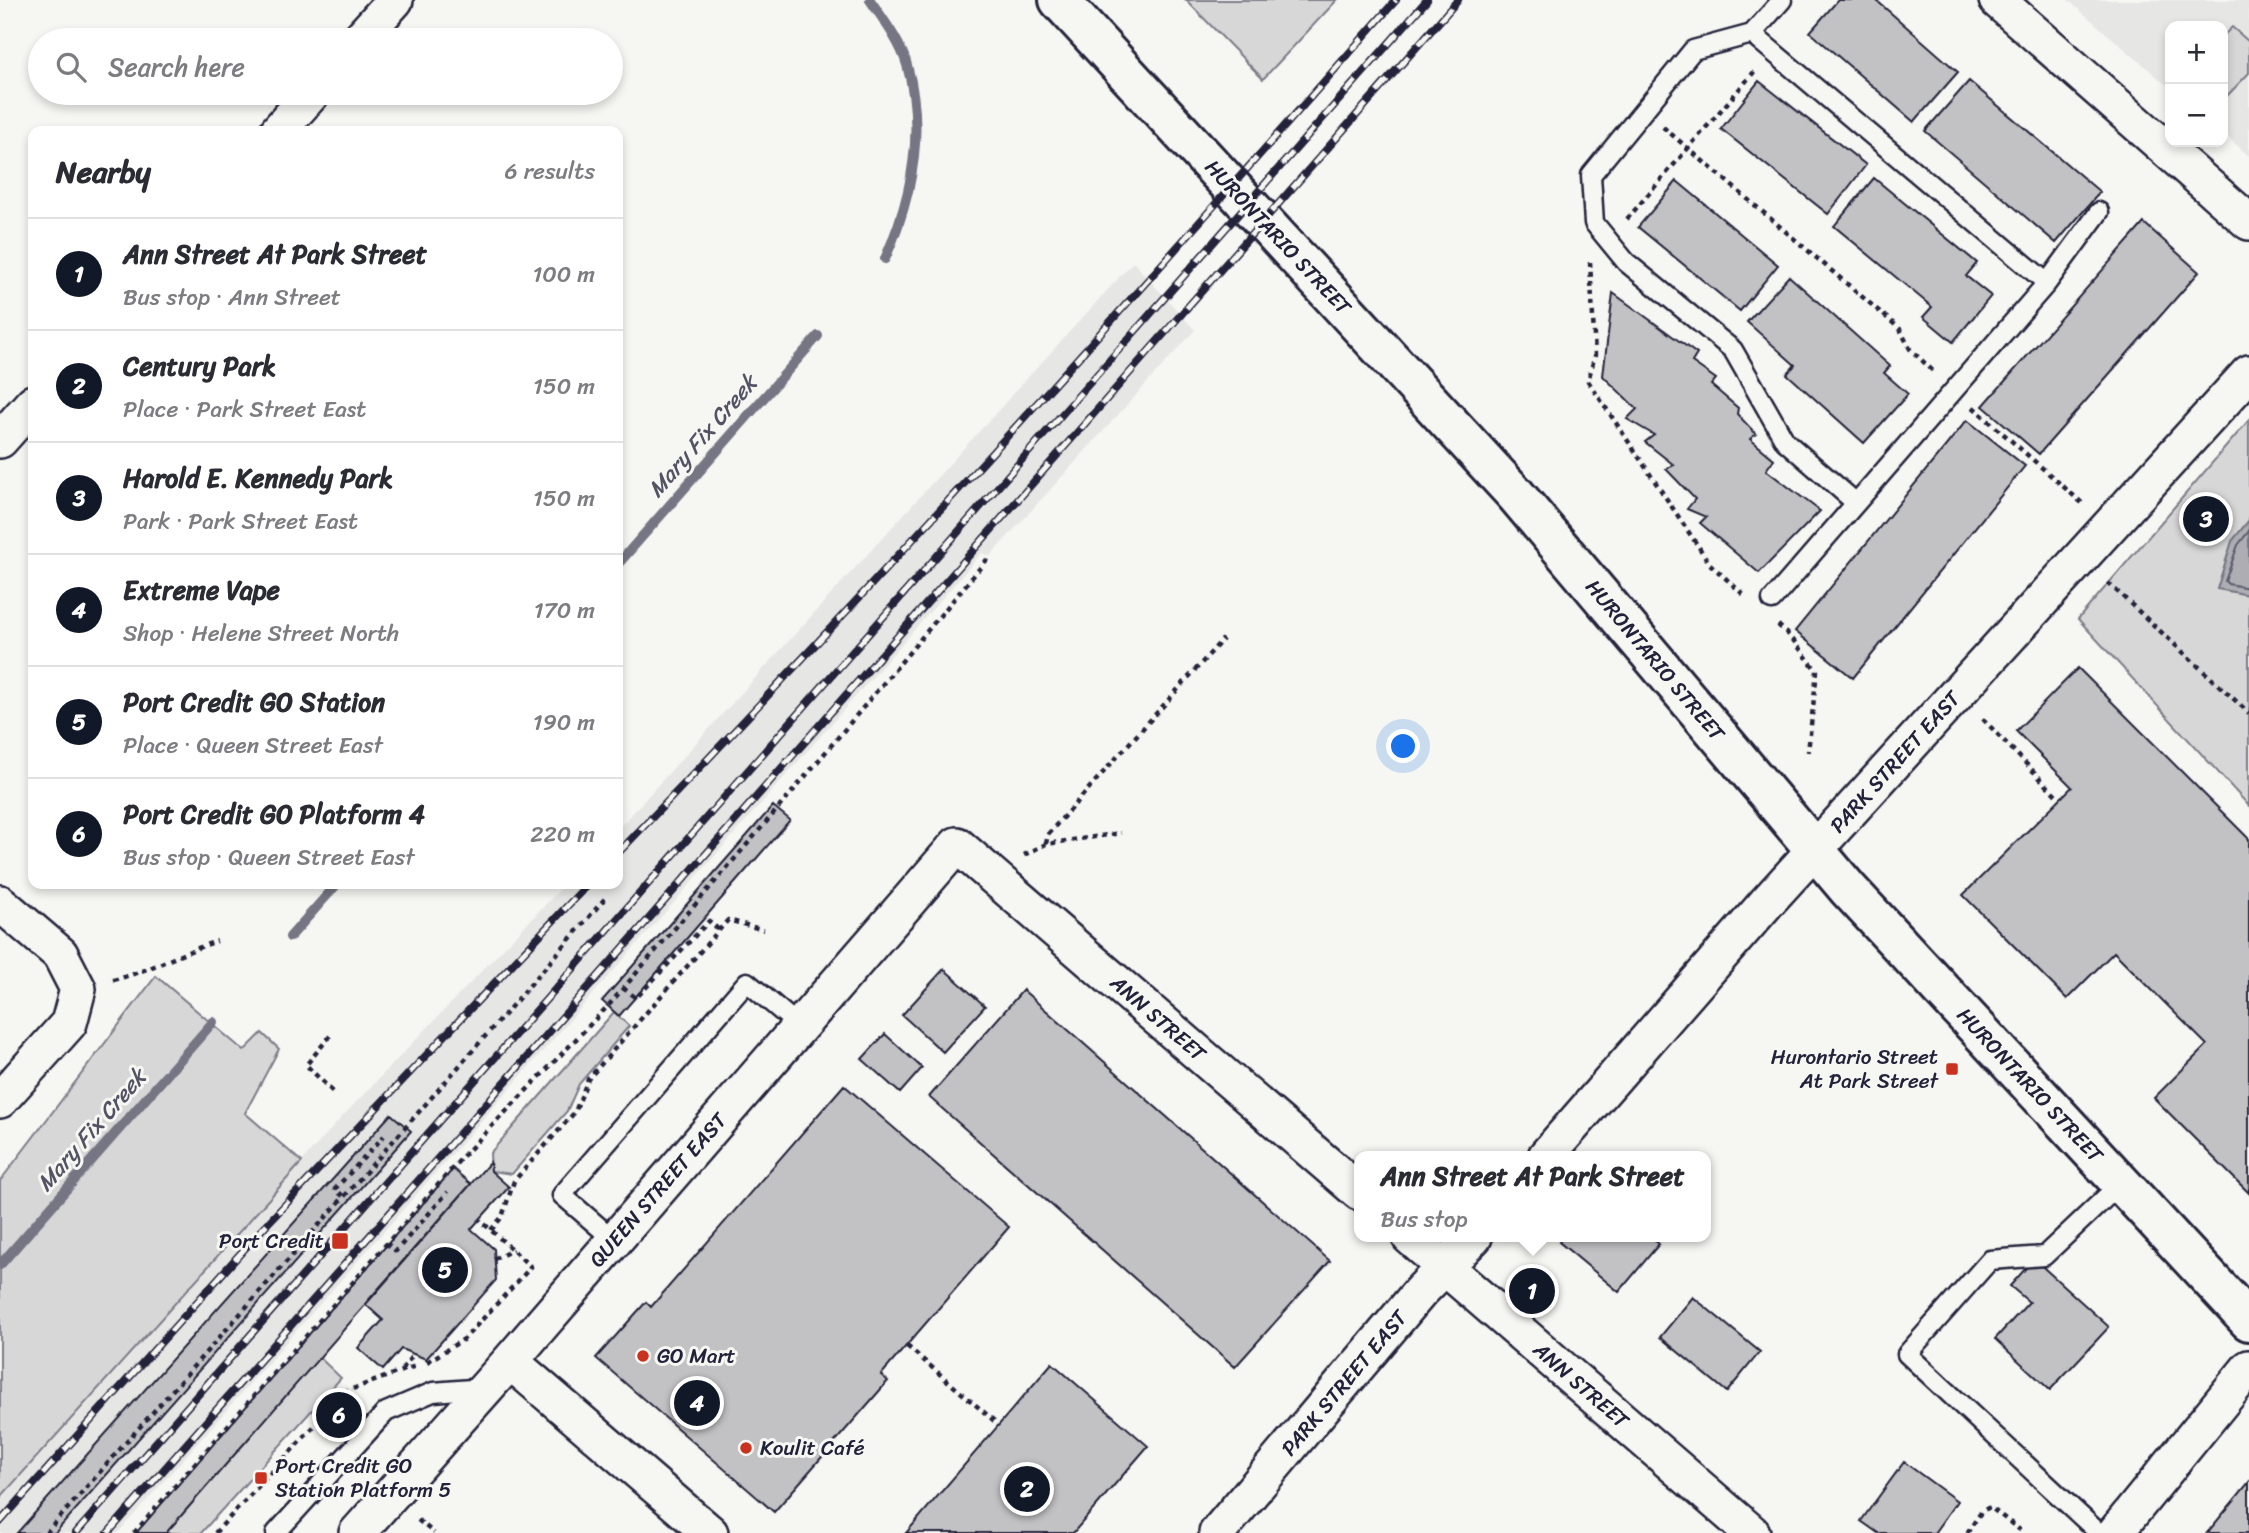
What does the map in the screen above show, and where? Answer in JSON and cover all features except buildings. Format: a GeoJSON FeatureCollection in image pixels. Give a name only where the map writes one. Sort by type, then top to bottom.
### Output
{"type":"FeatureCollection","features":[{"type":"Feature","properties":{"kind":"main road","name":"HURONTARIO STREET"},"geometry":{"type":"LineString","coordinates":[[1059,0],[1515,494],[1815,851],[2249,1321]]}},
{"type":"Feature","properties":{"kind":"street"},"geometry":{"type":"LineString","coordinates":[[370,28],[396,0]]}},
{"type":"Feature","properties":{"kind":"street"},"geometry":{"type":"LineString","coordinates":[[1997,0],[2249,222]]}},
{"type":"Feature","properties":{"kind":"street"},"geometry":{"type":"LineString","coordinates":[[282,126],[301,105]]}},
{"type":"Feature","properties":{"kind":"street","name":"PARK STREET EAST"},"geometry":{"type":"LineString","coordinates":[[1550,1151],[1815,851],[2249,373]]}},
{"type":"Feature","properties":{"kind":"street"},"geometry":{"type":"LineString","coordinates":[[0,440],[28,409]]}},
{"type":"Feature","properties":{"kind":"street","name":"ANN STREET"},"geometry":{"type":"LineString","coordinates":[[957,845],[1354,1188]]}},
{"type":"Feature","properties":{"kind":"street","name":"QUEEN STREET EAST"},"geometry":{"type":"LineString","coordinates":[[357,1533],[510,1361],[957,845]]}},
{"type":"Feature","properties":{"kind":"street"},"geometry":{"type":"LineString","coordinates":[[0,902],[60,954],[78,989],[69,1023],[0,1100]]}},
{"type":"Feature","properties":{"kind":"street","name":"ANN STREET"},"geometry":{"type":"LineString","coordinates":[[1416,1242],[1752,1533]]}},
{"type":"Feature","properties":{"kind":"street","name":"PARK STREET EAST"},"geometry":{"type":"LineString","coordinates":[[1217,1533],[1469,1242]]}},
{"type":"Feature","properties":{"kind":"street"},"geometry":{"type":"LineString","coordinates":[[510,1361],[710,1533]]}},
{"type":"Feature","properties":{"kind":"street"},"geometry":{"type":"LineString","coordinates":[[2115,1533],[2249,1368]]}},
{"type":"Feature","properties":{"kind":"lane"},"geometry":{"type":"LineString","coordinates":[[1782,0],[1752,34],[1693,50],[1591,175],[1594,223],[1626,262],[1733,350],[1785,441],[1856,503]]}},
{"type":"Feature","properties":{"kind":"lane"},"geometry":{"type":"LineString","coordinates":[[1752,34],[2047,283]]}},
{"type":"Feature","properties":{"kind":"lane"},"geometry":{"type":"LineString","coordinates":[[1772,600],[2047,283],[2099,212]]}},
{"type":"Feature","properties":{"kind":"lane"},"geometry":{"type":"LineString","coordinates":[[614,1240],[562,1195],[747,982],[799,1026]]}},
{"type":"Feature","properties":{"kind":"lane"},"geometry":{"type":"LineString","coordinates":[[2099,1533],[1907,1354],[1990,1260],[2044,1256],[2121,1183]]}},
{"type":"Feature","properties":{"kind":"lane"},"geometry":{"type":"LineString","coordinates":[[276,1533],[386,1412],[433,1392],[484,1388]]}},
{"type":"Feature","properties":{"kind":"path"},"geometry":{"type":"LineString","coordinates":[[1746,597],[1710,564],[1588,381],[1595,355],[1589,261],[1689,149],[1772,50]]}},
{"type":"Feature","properties":{"kind":"path"},"geometry":{"type":"LineString","coordinates":[[1644,110],[1900,329],[1910,349],[2109,528]]}},
{"type":"Feature","properties":{"kind":"path"},"geometry":{"type":"LineString","coordinates":[[134,1533],[464,1155],[623,988],[990,556]]}},
{"type":"Feature","properties":{"kind":"path"},"geometry":{"type":"LineString","coordinates":[[2082,558],[2249,713]]}},
{"type":"Feature","properties":{"kind":"path"},"geometry":{"type":"LineString","coordinates":[[1773,621],[1790,636],[1817,671],[1808,752]]}},
{"type":"Feature","properties":{"kind":"path"},"geometry":{"type":"LineString","coordinates":[[1045,844],[1048,834],[1057,823],[1223,639]]}},
{"type":"Feature","properties":{"kind":"path"},"geometry":{"type":"LineString","coordinates":[[1958,694],[2060,799]]}},
{"type":"Feature","properties":{"kind":"path"},"geometry":{"type":"LineString","coordinates":[[988,871],[1045,844],[1121,833]]}},
{"type":"Feature","properties":{"kind":"path"},"geometry":{"type":"LineString","coordinates":[[46,1533],[343,1196],[412,1122],[607,897]]}},
{"type":"Feature","properties":{"kind":"path"},"geometry":{"type":"LineString","coordinates":[[491,1230],[502,1217],[514,1181],[575,1112],[588,1079],[728,920],[764,930]]}},
{"type":"Feature","properties":{"kind":"path"},"geometry":{"type":"LineString","coordinates":[[623,988],[636,998],[709,921],[719,930]]}},
{"type":"Feature","properties":{"kind":"path"},"geometry":{"type":"LineString","coordinates":[[78,989],[145,972],[179,954],[217,941]]}},
{"type":"Feature","properties":{"kind":"path"},"geometry":{"type":"LineString","coordinates":[[330,1036],[306,1065],[335,1094]]}},
{"type":"Feature","properties":{"kind":"path"},"geometry":{"type":"LineString","coordinates":[[343,1196],[335,1189],[384,1136]]}},
{"type":"Feature","properties":{"kind":"path"},"geometry":{"type":"LineString","coordinates":[[386,1243],[396,1251],[448,1192]]}},
{"type":"Feature","properties":{"kind":"path"},"geometry":{"type":"LineString","coordinates":[[215,1533],[347,1391],[429,1362],[464,1339],[531,1267],[480,1220]]}},
{"type":"Feature","properties":{"kind":"path"},"geometry":{"type":"LineString","coordinates":[[494,1259],[513,1250]]}},
{"type":"Feature","properties":{"kind":"path"},"geometry":{"type":"LineString","coordinates":[[906,1346],[999,1425]]}},
{"type":"Feature","properties":{"kind":"path"},"geometry":{"type":"LineString","coordinates":[[401,1370],[413,1355]]}},
{"type":"Feature","properties":{"kind":"path"},"geometry":{"type":"LineString","coordinates":[[1967,1533],[1982,1511],[1990,1507],[2020,1530]]}},
{"type":"Feature","properties":{"kind":"shaded area"},"geometry":{"type":"Polygon","coordinates":[[[1186,0],[1337,0],[1263,79],[1186,0]]]}},
{"type":"Feature","properties":{"kind":"shaded area"},"geometry":{"type":"Polygon","coordinates":[[[2068,0],[2249,0],[2249,156],[2228,137],[2228,21],[2165,21],[2165,84],[2068,0]]]}},
{"type":"Feature","properties":{"kind":"shaded area"},"geometry":{"type":"Polygon","coordinates":[[[2232,27],[2249,42],[2249,73],[2228,95],[2228,84],[2228,31],[2232,27]]]}},
{"type":"Feature","properties":{"kind":"shaded area"},"geometry":{"type":"Polygon","coordinates":[[[1133,262],[1195,330],[990,556],[982,553],[118,1533],[0,1533],[0,1498],[341,1118],[560,889],[623,889],[623,823],[1133,262]]]}},
{"type":"Feature","properties":{"kind":"shaded area"},"geometry":{"type":"Polygon","coordinates":[[[2249,420],[2249,806],[2078,619],[2249,420]]]}},
{"type":"Feature","properties":{"kind":"shaded area"},"geometry":{"type":"Polygon","coordinates":[[[156,976],[244,1051],[262,1033],[279,1049],[245,1113],[302,1162],[0,1498],[0,1181],[156,976]]]}},
{"type":"Feature","properties":{"kind":"shaded area"},"geometry":{"type":"Polygon","coordinates":[[[614,1012],[629,1026],[579,1084],[567,1111],[512,1174],[491,1171],[490,1153],[614,1012]]]}},
{"type":"Feature","properties":{"kind":"shaded area"},"geometry":{"type":"Polygon","coordinates":[[[319,1357],[341,1378],[201,1533],[166,1533],[319,1357]]]}},
{"type":"Feature","properties":{"kind":"water"},"geometry":{"type":"Polygon","coordinates":[[[2249,520],[2249,595],[2217,589],[2232,541],[2249,520]]]}},
{"type":"Feature","properties":{"kind":"waterway","name":"Mary Fix Creek"},"geometry":{"type":"LineString","coordinates":[[870,0],[901,48],[907,65],[915,114],[909,188],[885,259]]}},
{"type":"Feature","properties":{"kind":"waterway","name":"Mary Fix Creek"},"geometry":{"type":"LineString","coordinates":[[623,558],[818,336]]}},
{"type":"Feature","properties":{"kind":"waterway","name":"Mary Fix Creek"},"geometry":{"type":"LineString","coordinates":[[290,937],[333,889]]}},
{"type":"Feature","properties":{"kind":"waterway","name":"Mary Fix Creek"},"geometry":{"type":"LineString","coordinates":[[0,1265],[213,1022]]}},
{"type":"Feature","properties":{"kind":"railway"},"geometry":{"type":"LineString","coordinates":[[623,848],[1012,431],[1396,0]]}},
{"type":"Feature","properties":{"kind":"railway"},"geometry":{"type":"LineString","coordinates":[[76,1533],[1427,0]]}},
{"type":"Feature","properties":{"kind":"railway"},"geometry":{"type":"LineString","coordinates":[[108,1533],[1458,0]]}},
{"type":"Feature","properties":{"kind":"railway"},"geometry":{"type":"LineString","coordinates":[[0,1522],[265,1226],[583,889]]}},
{"type":"Feature","properties":{"kind":"place","name":"Harold E. Kennedy Park"},"geometry":{"type":"Point","coordinates":[2206,519]}},
{"type":"Feature","properties":{"kind":"place","name":"Hurontario Street At Park Street"},"geometry":{"type":"Point","coordinates":[1952,1069]}},
{"type":"Feature","properties":{"kind":"place","name":"Port Credit"},"geometry":{"type":"Point","coordinates":[340,1241]}},
{"type":"Feature","properties":{"kind":"place","name":"Port Credit GO Station"},"geometry":{"type":"Point","coordinates":[445,1270]}},
{"type":"Feature","properties":{"kind":"place","name":"Ann Street At Park Street"},"geometry":{"type":"Point","coordinates":[1532,1291]}},
{"type":"Feature","properties":{"kind":"place","name":"GO Mart"},"geometry":{"type":"Point","coordinates":[643,1356]}},
{"type":"Feature","properties":{"kind":"place","name":"Extreme Vape"},"geometry":{"type":"Point","coordinates":[697,1403]}},
{"type":"Feature","properties":{"kind":"place","name":"Port Credit GO Platform 4"},"geometry":{"type":"Point","coordinates":[339,1415]}},
{"type":"Feature","properties":{"kind":"place","name":"Koulit Café"},"geometry":{"type":"Point","coordinates":[746,1448]}},
{"type":"Feature","properties":{"kind":"place","name":"Port Credit GO Station Platform 5"},"geometry":{"type":"Point","coordinates":[261,1478]}},
{"type":"Feature","properties":{"kind":"place","name":"Century Park"},"geometry":{"type":"Point","coordinates":[1027,1489]}}]}
